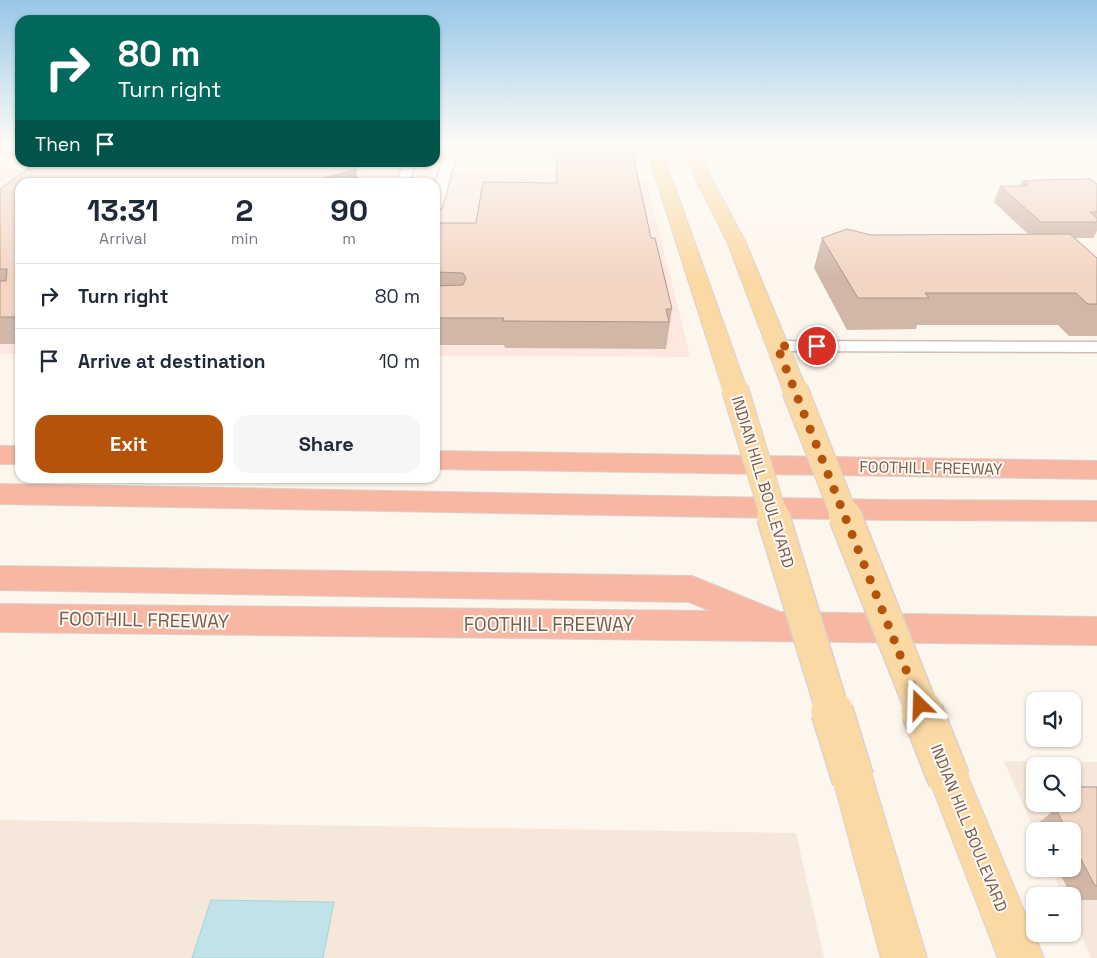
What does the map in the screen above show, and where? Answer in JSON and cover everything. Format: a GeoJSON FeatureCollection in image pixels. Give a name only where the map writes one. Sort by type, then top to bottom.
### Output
{"type":"FeatureCollection","features":[{"type":"Feature","properties":{"kind":"highway"},"geometry":{"type":"LineString","coordinates":[[0,455],[15,455]]}},
{"type":"Feature","properties":{"kind":"highway","name":"FOOTHILL FREEWAY"},"geometry":{"type":"LineString","coordinates":[[440,460],[1097,470]]}},
{"type":"Feature","properties":{"kind":"highway"},"geometry":{"type":"LineString","coordinates":[[0,494],[1097,511]]}},
{"type":"Feature","properties":{"kind":"highway"},"geometry":{"type":"LineString","coordinates":[[0,578],[692,589],[779,626]]}},
{"type":"Feature","properties":{"kind":"highway","name":"FOOTHILL FREEWAY"},"geometry":{"type":"LineString","coordinates":[[0,618],[1097,631]]}},
{"type":"Feature","properties":{"kind":"main road","name":"INDIAN HILL BOULEVARD"},"geometry":{"type":"LineString","coordinates":[[668,190],[735,388],[853,779],[904,958]]}},
{"type":"Feature","properties":{"kind":"main road","name":"INDIAN HILL BOULEVARD"},"geometry":{"type":"LineString","coordinates":[[710,190],[736,241],[1021,958]]}},
{"type":"Feature","properties":{"kind":"lane"},"geometry":{"type":"LineString","coordinates":[[777,346],[1097,347]]}},
{"type":"Feature","properties":{"kind":"shaded area"},"geometry":{"type":"Polygon","coordinates":[[[0,190],[15,190],[15,354],[0,354],[0,190]]]}},
{"type":"Feature","properties":{"kind":"shaded area"},"geometry":{"type":"Polygon","coordinates":[[[440,190],[649,190],[690,357],[440,356],[440,190]]]}},
{"type":"Feature","properties":{"kind":"shaded area"},"geometry":{"type":"Polygon","coordinates":[[[1004,761],[1026,761],[1026,811],[1004,761]]]}},
{"type":"Feature","properties":{"kind":"shaded area"},"geometry":{"type":"Polygon","coordinates":[[[1081,762],[1097,762],[1097,958],[1091,958],[1081,935],[1081,887],[1059,887],[1055,877],[1081,877],[1081,822],[1031,822],[1026,812],[1081,812],[1081,762]]]}},
{"type":"Feature","properties":{"kind":"shaded area"},"geometry":{"type":"Polygon","coordinates":[[[0,820],[796,833],[824,958],[0,958],[0,820]]]}},
{"type":"Feature","properties":{"kind":"water"},"geometry":{"type":"Polygon","coordinates":[[[211,900],[334,902],[323,958],[192,958],[211,900]]]}},
{"type":"Feature","properties":{"kind":"building"},"geometry":{"type":"Polygon","coordinates":[[[0,190],[15,190],[15,317],[0,317],[0,281],[6,281],[7,269],[0,269],[0,190]]]}},
{"type":"Feature","properties":{"kind":"building"},"geometry":{"type":"Polygon","coordinates":[[[482,190],[641,190],[651,238],[655,238],[672,309],[666,309],[669,322],[503,321],[504,318],[440,318],[440,286],[463,285],[466,278],[463,273],[440,272],[440,223],[476,223],[482,190]]]}},
{"type":"Feature","properties":{"kind":"building"},"geometry":{"type":"Polygon","coordinates":[[[1004,190],[1097,190],[1097,212],[1090,212],[1097,218],[1097,222],[1041,222],[1004,190]]]}},
{"type":"Feature","properties":{"kind":"building"},"geometry":{"type":"Polygon","coordinates":[[[847,229],[871,235],[1070,234],[1097,258],[1097,304],[1088,304],[1076,293],[925,293],[929,298],[858,298],[822,238],[847,229]]]}},
{"type":"Feature","properties":{"kind":"building"},"geometry":{"type":"Polygon","coordinates":[[[1081,787],[1097,787],[1097,886],[1095,886],[1081,859],[1081,822],[1062,822],[1058,812],[1081,812],[1081,787]]]}},
{"type":"Feature","properties":{"kind":"route"},"geometry":{"type":"LineString","coordinates":[[817,346],[777,346],[920,705]]}}]}
